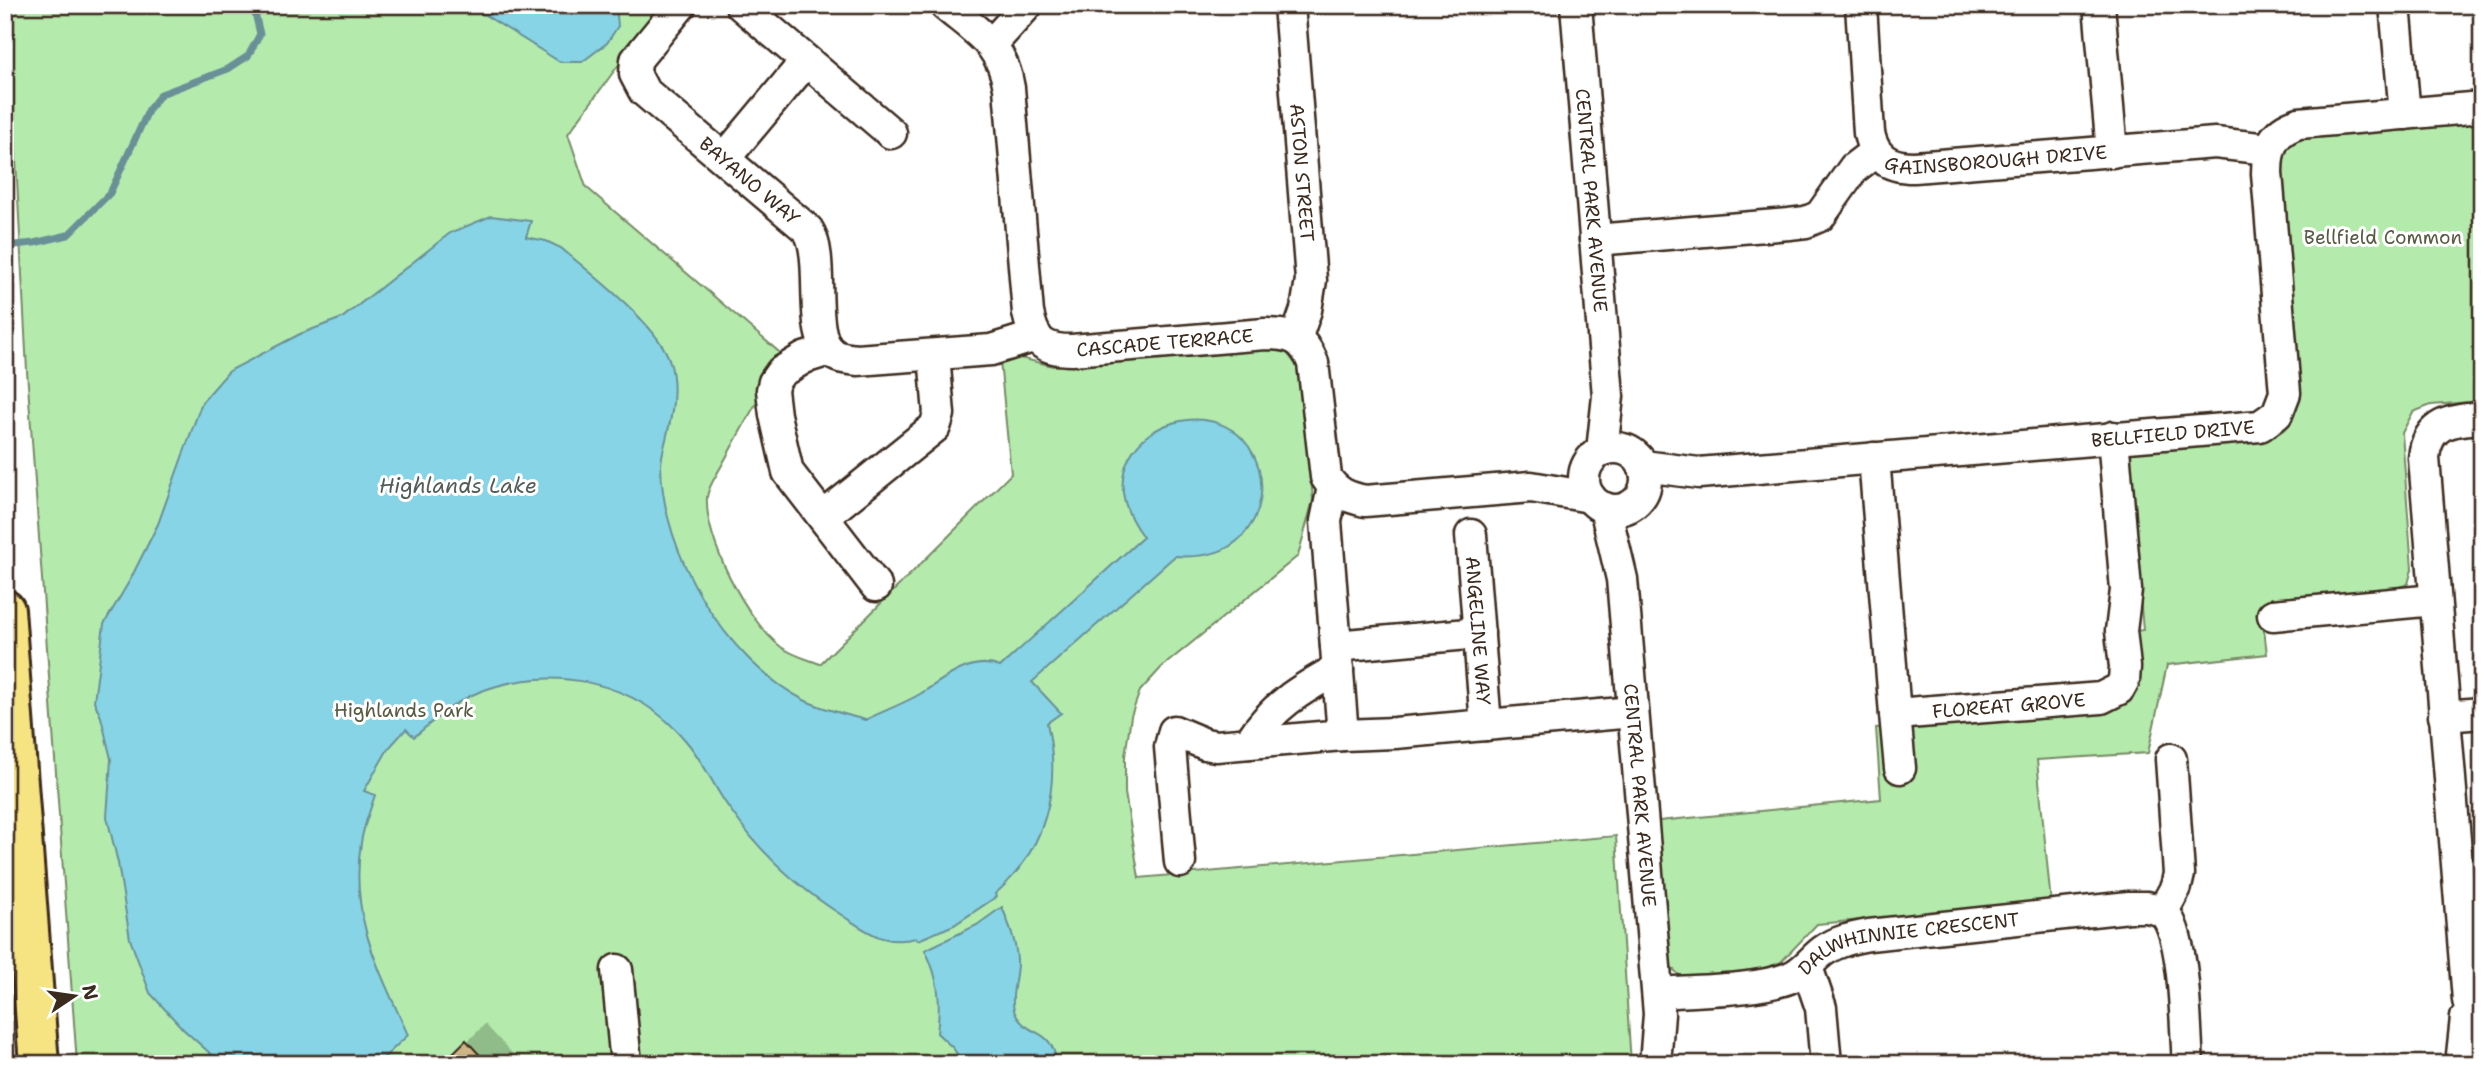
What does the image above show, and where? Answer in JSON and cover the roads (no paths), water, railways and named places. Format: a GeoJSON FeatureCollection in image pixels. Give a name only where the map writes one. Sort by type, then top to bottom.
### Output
{"type":"FeatureCollection","features":[{"type":"Feature","properties":{"kind":"main road"},"geometry":{"type":"LineString","coordinates":[[5,610],[39,1064]]}},
{"type":"Feature","properties":{"kind":"street","name":"BAYANO WAY"},"geometry":{"type":"LineString","coordinates":[[681,5],[636,60],[635,74],[644,91],[802,224],[812,236],[821,335],[829,350]]}},
{"type":"Feature","properties":{"kind":"street"},"geometry":{"type":"LineString","coordinates":[[741,5],[891,133]]}},
{"type":"Feature","properties":{"kind":"street"},"geometry":{"type":"LineString","coordinates":[[876,586],[788,472],[772,390],[781,372],[790,364],[829,350],[844,358],[857,360],[991,350],[1036,337],[1028,313],[1007,78],[999,53],[945,5]]}},
{"type":"Feature","properties":{"kind":"street"},"geometry":{"type":"LineString","coordinates":[[991,45],[1027,5]]}},
{"type":"Feature","properties":{"kind":"street","name":"ASTON STREET"},"geometry":{"type":"LineString","coordinates":[[1289,5],[1311,280],[1307,306],[1296,339]]}},
{"type":"Feature","properties":{"kind":"street","name":"CENTRAL PARK AVENUE"},"geometry":{"type":"LineString","coordinates":[[1576,5],[1659,1004],[1655,1064]]}},
{"type":"Feature","properties":{"kind":"street","name":"GAINSBOROUGH DRIVE"},"geometry":{"type":"LineString","coordinates":[[1861,5],[1869,133],[1875,152],[1893,166],[1914,167],[2215,143],[2268,149]]}},
{"type":"Feature","properties":{"kind":"street"},"geometry":{"type":"LineString","coordinates":[[2099,5],[2112,152]]}},
{"type":"Feature","properties":{"kind":"street"},"geometry":{"type":"LineString","coordinates":[[2395,5],[2405,114]]}},
{"type":"Feature","properties":{"kind":"street"},"geometry":{"type":"LineString","coordinates":[[725,158],[806,61]]}},
{"type":"Feature","properties":{"kind":"street"},"geometry":{"type":"LineString","coordinates":[[2268,149],[2280,131],[2299,123],[2482,107]]}},
{"type":"Feature","properties":{"kind":"street","name":"BELLFIELD DRIVE"},"geometry":{"type":"LineString","coordinates":[[1616,480],[2113,437],[2249,428],[2270,421],[2283,401],[2284,378],[2267,173],[2268,149]]}},
{"type":"Feature","properties":{"kind":"street"},"geometry":{"type":"LineString","coordinates":[[1595,240],[1806,222],[1820,216],[1854,169],[1875,152]]}},
{"type":"Feature","properties":{"kind":"street","name":"CASCADE TERRACE"},"geometry":{"type":"LineString","coordinates":[[1036,337],[1052,349],[1062,350],[1265,334],[1280,334],[1296,339]]}},
{"type":"Feature","properties":{"kind":"street"},"geometry":{"type":"LineString","coordinates":[[1296,339],[1305,345],[1313,363],[1326,477],[1345,497],[1365,501],[1616,480]]}},
{"type":"Feature","properties":{"kind":"street"},"geometry":{"type":"LineString","coordinates":[[823,517],[935,427],[939,414],[933,355]]}},
{"type":"Feature","properties":{"kind":"street"},"geometry":{"type":"LineString","coordinates":[[2482,418],[2446,423],[2430,435],[2425,445],[2424,458],[2444,716],[2482,1054]]}},
{"type":"Feature","properties":{"kind":"street","name":"FLOREAT GROVE"},"geometry":{"type":"LineString","coordinates":[[1895,714],[2101,698],[2119,689],[2124,676],[2121,631],[2126,590],[2113,437]]}},
{"type":"Feature","properties":{"kind":"street"},"geometry":{"type":"LineString","coordinates":[[1874,458],[1900,768]]}},
{"type":"Feature","properties":{"kind":"street"},"geometry":{"type":"LineString","coordinates":[[1333,487],[1326,534],[1343,735]]}},
{"type":"Feature","properties":{"kind":"street","name":"ANGELINE WAY"},"geometry":{"type":"LineString","coordinates":[[1471,535],[1486,725]]}},
{"type":"Feature","properties":{"kind":"street"},"geometry":{"type":"LineString","coordinates":[[2273,615],[2435,600]]}},
{"type":"Feature","properties":{"kind":"street"},"geometry":{"type":"LineString","coordinates":[[1250,743],[1261,724],[1337,658],[1479,633]]}},
{"type":"Feature","properties":{"kind":"street","name":"ANGELINE WAY"},"geometry":{"type":"LineString","coordinates":[[1180,862],[1170,747],[1174,731],[1205,744],[1250,743],[1633,712]]}},
{"type":"Feature","properties":{"kind":"street"},"geometry":{"type":"LineString","coordinates":[[2444,716],[2482,713]]}},
{"type":"Feature","properties":{"kind":"street"},"geometry":{"type":"LineString","coordinates":[[2171,759],[2179,874],[2176,887],[2163,911],[2175,928],[2188,1064]]}},
{"type":"Feature","properties":{"kind":"street","name":"DALWHINNIE CRESCENT"},"geometry":{"type":"LineString","coordinates":[[1659,1004],[1787,979],[1807,967],[1837,942],[1869,935],[2129,907],[2147,907],[2163,911]]}},
{"type":"Feature","properties":{"kind":"street"},"geometry":{"type":"LineString","coordinates":[[1807,967],[1821,1008],[1826,1064]]}},
{"type":"Feature","properties":{"kind":"street"},"geometry":{"type":"LineString","coordinates":[[617,970],[626,1064]]}},
{"type":"Feature","properties":{"kind":"street"},"geometry":{"type":"LineString","coordinates":[[2461,1064],[2475,999]]}},
{"type":"Feature","properties":{"kind":"street","name":"CENTRAL PARK AVENUE"},"geometry":{"type":"LineString","coordinates":[[1659,1004],[1674,1064]]}},
{"type":"Feature","properties":{"kind":"water"},"geometry":{"type":"Polygon","coordinates":[[[469,5],[616,5],[618,26],[607,43],[582,62],[560,62],[469,5]]]}},
{"type":"Feature","properties":{"kind":"water","name":"Highlands Lake"},"geometry":{"type":"Polygon","coordinates":[[[491,216],[531,221],[526,237],[546,241],[561,248],[623,301],[664,348],[670,362],[674,389],[661,462],[664,500],[686,568],[725,632],[749,659],[776,682],[818,706],[865,720],[913,698],[968,667],[989,664],[1000,667],[1143,537],[1125,501],[1125,469],[1138,444],[1161,427],[1189,420],[1218,423],[1243,439],[1259,469],[1259,506],[1250,526],[1235,542],[1207,555],[1175,556],[1032,682],[1061,713],[1047,723],[1052,771],[1045,816],[1026,858],[995,894],[996,897],[954,925],[918,940],[886,939],[869,933],[797,883],[756,843],[726,804],[686,741],[666,720],[643,704],[618,691],[591,683],[535,679],[507,684],[479,692],[461,701],[414,737],[406,729],[388,749],[364,791],[375,795],[362,837],[358,870],[363,919],[377,965],[408,1035],[377,1064],[222,1064],[184,1030],[150,993],[130,939],[118,863],[107,817],[111,759],[101,717],[94,701],[104,624],[158,524],[202,402],[229,371],[300,334],[342,318],[450,233],[491,216]]]}},
{"type":"Feature","properties":{"kind":"water"},"geometry":{"type":"Polygon","coordinates":[[[1002,907],[1016,953],[1013,995],[1016,1015],[1027,1027],[1045,1038],[1054,1052],[1057,1064],[964,1064],[953,1048],[937,1033],[938,990],[925,950],[977,925],[1002,907]]]}},
{"type":"Feature","properties":{"kind":"waterway"},"geometry":{"type":"LineString","coordinates":[[5,246],[68,235],[110,193],[149,109],[161,94],[228,69],[248,56],[260,34],[253,5]]}},
{"type":"Feature","properties":{"kind":"park label","name":"Bellfield Common"},"geometry":{"type":"Point","coordinates":[2383,237]}},
{"type":"Feature","properties":{"kind":"park label","name":"Highlands Park"},"geometry":{"type":"Point","coordinates":[404,710]}}]}
